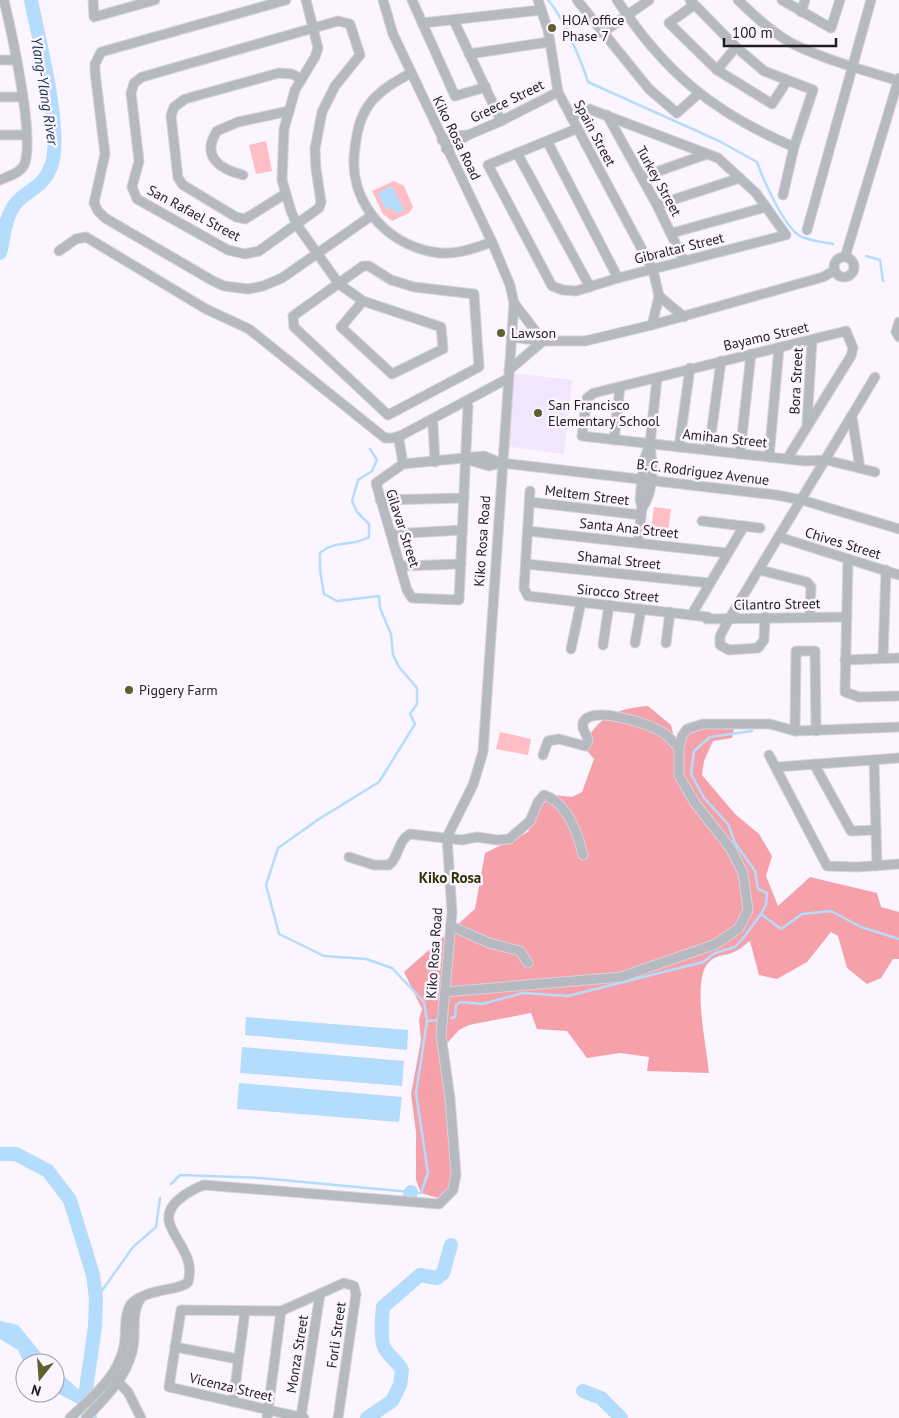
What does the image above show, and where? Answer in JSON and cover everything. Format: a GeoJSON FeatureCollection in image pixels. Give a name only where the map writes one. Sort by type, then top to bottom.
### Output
{"type":"FeatureCollection","features":[{"type":"Feature","properties":{"kind":"street"},"geometry":{"type":"LineString","coordinates":[[0,180],[20,171],[25,164],[26,135],[22,97],[15,60],[4,20],[4,0]]}},
{"type":"Feature","properties":{"kind":"street"},"geometry":{"type":"LineString","coordinates":[[93,0],[94,17],[128,4],[155,0]]}},
{"type":"Feature","properties":{"kind":"street"},"geometry":{"type":"LineString","coordinates":[[286,0],[106,48],[101,52],[97,57],[95,72],[105,154],[94,203],[98,212],[105,218],[198,274],[224,286],[248,289],[273,283],[371,216]]}},
{"type":"Feature","properties":{"kind":"street"},"geometry":{"type":"LineString","coordinates":[[306,0],[318,43],[317,53],[301,79],[289,111],[282,150],[282,180],[285,194],[297,225],[339,284],[364,301],[441,327],[443,349],[392,374],[341,327],[364,301]]}},
{"type":"Feature","properties":{"kind":"street","name":"Kiko Rosa Road"},"geometry":{"type":"LineString","coordinates":[[112,1380],[124,1347],[129,1308],[134,1301],[162,1289],[183,1286],[188,1282],[190,1275],[187,1255],[169,1224],[167,1216],[172,1205],[191,1190],[204,1186],[439,1204],[449,1196],[456,1176],[450,1098],[442,1035],[452,912],[447,837],[473,785],[483,752],[501,463],[514,303],[510,285],[492,242],[446,149],[393,34],[383,0]]}},
{"type":"Feature","properties":{"kind":"street"},"geometry":{"type":"LineString","coordinates":[[412,0],[456,96],[486,87]]}},
{"type":"Feature","properties":{"kind":"street","name":"Spain Street"},"geometry":{"type":"LineString","coordinates":[[538,0],[549,42],[558,92],[576,129],[653,270],[659,296]]}},
{"type":"Feature","properties":{"kind":"street"},"geometry":{"type":"LineString","coordinates":[[577,0],[649,89],[677,113],[698,94]]}},
{"type":"Feature","properties":{"kind":"street"},"geometry":{"type":"LineString","coordinates":[[617,0],[664,62],[698,94],[762,134],[794,147]]}},
{"type":"Feature","properties":{"kind":"street"},"geometry":{"type":"LineString","coordinates":[[602,33],[649,0]]}},
{"type":"Feature","properties":{"kind":"street"},"geometry":{"type":"LineString","coordinates":[[738,0],[759,20],[791,43],[852,67],[899,80],[845,258]]}},
{"type":"Feature","properties":{"kind":"street"},"geometry":{"type":"LineString","coordinates":[[782,0],[831,28],[840,0]]}},
{"type":"Feature","properties":{"kind":"street"},"geometry":{"type":"LineString","coordinates":[[801,12],[805,0]]}},
{"type":"Feature","properties":{"kind":"street"},"geometry":{"type":"LineString","coordinates":[[807,230],[871,0]]}},
{"type":"Feature","properties":{"kind":"street"},"geometry":{"type":"LineString","coordinates":[[783,195],[794,147],[813,90],[764,71],[736,48],[692,3],[669,23],[717,70],[772,104],[787,81]]}},
{"type":"Feature","properties":{"kind":"street"},"geometry":{"type":"LineString","coordinates":[[422,23],[454,22],[541,10]]}},
{"type":"Feature","properties":{"kind":"street","name":"San Rafael Street"},"geometry":{"type":"LineString","coordinates":[[338,21],[347,22],[351,27],[360,56],[335,86],[322,112],[316,149],[321,206],[259,251],[236,253],[137,200],[132,187],[139,161],[131,93],[134,83],[142,77],[314,28],[338,21]]}},
{"type":"Feature","properties":{"kind":"street"},"geometry":{"type":"LineString","coordinates":[[454,22],[502,121]]}},
{"type":"Feature","properties":{"kind":"street"},"geometry":{"type":"LineString","coordinates":[[469,54],[549,42]]}},
{"type":"Feature","properties":{"kind":"street"},"geometry":{"type":"LineString","coordinates":[[717,70],[736,48]]}},
{"type":"Feature","properties":{"kind":"street"},"geometry":{"type":"LineString","coordinates":[[0,60],[15,60]]}},
{"type":"Feature","properties":{"kind":"street"},"geometry":{"type":"LineString","coordinates":[[285,194],[250,217],[240,218],[183,185],[177,172],[171,116],[174,107],[185,99],[279,73],[292,74],[301,79]]}},
{"type":"Feature","properties":{"kind":"street"},"geometry":{"type":"LineString","coordinates":[[410,73],[386,87],[361,118],[353,157],[355,177],[362,200],[371,216],[383,229],[412,246],[433,252],[454,253],[492,242]]}},
{"type":"Feature","properties":{"kind":"street","name":"Greece Street"},"geometry":{"type":"LineString","coordinates":[[446,149],[468,135],[502,121],[558,92]]}},
{"type":"Feature","properties":{"kind":"street"},"geometry":{"type":"LineString","coordinates":[[0,97],[22,97]]}},
{"type":"Feature","properties":{"kind":"street","name":"Gibraltar Street"},"geometry":{"type":"LineString","coordinates":[[571,117],[589,109],[718,158],[756,193],[786,235],[618,278],[576,292],[552,286],[488,165],[576,129]]}},
{"type":"Feature","properties":{"kind":"street"},"geometry":{"type":"LineString","coordinates":[[243,175],[228,172],[217,163],[212,155],[210,146],[217,131],[238,122],[289,111]]}},
{"type":"Feature","properties":{"kind":"street","name":"Turkey Street"},"geometry":{"type":"LineString","coordinates":[[607,115],[672,233],[684,261]]}},
{"type":"Feature","properties":{"kind":"street"},"geometry":{"type":"LineString","coordinates":[[0,135],[26,135]]}},
{"type":"Feature","properties":{"kind":"street","name":"Greece Street"},"geometry":{"type":"LineString","coordinates":[[442,140],[454,136],[468,135]]}},
{"type":"Feature","properties":{"kind":"street"},"geometry":{"type":"LineString","coordinates":[[547,141],[618,278]]}},
{"type":"Feature","properties":{"kind":"street"},"geometry":{"type":"LineString","coordinates":[[517,153],[590,287]]}},
{"type":"Feature","properties":{"kind":"street"},"geometry":{"type":"LineString","coordinates":[[642,177],[707,154]]}},
{"type":"Feature","properties":{"kind":"street"},"geometry":{"type":"LineString","coordinates":[[0,175],[11,175]]}},
{"type":"Feature","properties":{"kind":"street"},"geometry":{"type":"LineString","coordinates":[[657,205],[740,178]]}},
{"type":"Feature","properties":{"kind":"street"},"geometry":{"type":"LineString","coordinates":[[672,233],[766,207]]}},
{"type":"Feature","properties":{"kind":"street"},"geometry":{"type":"LineString","coordinates":[[58,251],[76,238],[86,237],[206,309],[249,329],[385,438],[402,435],[508,374],[543,341]]}},
{"type":"Feature","properties":{"kind":"street"},"geometry":{"type":"LineString","coordinates":[[835,270],[842,276],[851,274],[854,269],[853,263],[845,258]]}},
{"type":"Feature","properties":{"kind":"street"},"geometry":{"type":"LineString","coordinates":[[511,337],[543,341],[586,341],[684,317],[822,277],[835,270],[837,261],[845,258]]}},
{"type":"Feature","properties":{"kind":"street"},"geometry":{"type":"LineString","coordinates":[[366,265],[391,280],[414,287],[474,294],[479,366],[388,415],[294,327],[293,316],[339,284],[366,265]]}},
{"type":"Feature","properties":{"kind":"street"},"geometry":{"type":"LineString","coordinates":[[652,325],[659,296],[684,317]]}},
{"type":"Feature","properties":{"kind":"street"},"geometry":{"type":"LineString","coordinates":[[514,303],[543,341]]}},
{"type":"Feature","properties":{"kind":"street"},"geometry":{"type":"LineString","coordinates":[[899,322],[896,332],[899,337]]}},
{"type":"Feature","properties":{"kind":"street","name":"Bayamo Street"},"geometry":{"type":"LineString","coordinates":[[582,436],[588,396],[690,368],[846,331],[853,348],[851,356],[787,459]]}},
{"type":"Feature","properties":{"kind":"street","name":"Bora Street"},"geometry":{"type":"LineString","coordinates":[[807,424],[812,340]]}},
{"type":"Feature","properties":{"kind":"street"},"geometry":{"type":"LineString","coordinates":[[768,457],[779,348]]}},
{"type":"Feature","properties":{"kind":"street"},"geometry":{"type":"LineString","coordinates":[[740,454],[750,354]]}},
{"type":"Feature","properties":{"kind":"street"},"geometry":{"type":"LineString","coordinates":[[709,450],[721,361]]}},
{"type":"Feature","properties":{"kind":"street"},"geometry":{"type":"LineString","coordinates":[[679,447],[690,368]]}},
{"type":"Feature","properties":{"kind":"street"},"geometry":{"type":"LineString","coordinates":[[764,618],[762,644],[753,649],[729,650],[720,646],[718,641],[729,618],[760,570],[875,377]]}},
{"type":"Feature","properties":{"kind":"street"},"geometry":{"type":"LineString","coordinates":[[638,543],[642,512],[648,500],[646,479],[652,460],[650,444],[657,378]]}},
{"type":"Feature","properties":{"kind":"street"},"geometry":{"type":"LineString","coordinates":[[614,440],[620,387]]}},
{"type":"Feature","properties":{"kind":"street"},"geometry":{"type":"LineString","coordinates":[[402,566],[461,564],[468,406]]}},
{"type":"Feature","properties":{"kind":"street"},"geometry":{"type":"LineString","coordinates":[[852,416],[860,468]]}},
{"type":"Feature","properties":{"kind":"street"},"geometry":{"type":"LineString","coordinates":[[433,424],[435,462]]}},
{"type":"Feature","properties":{"kind":"street","name":"Amihan Street"},"geometry":{"type":"LineString","coordinates":[[582,436],[805,461],[826,460],[875,472]]}},
{"type":"Feature","properties":{"kind":"street"},"geometry":{"type":"LineString","coordinates":[[399,440],[403,464],[466,459],[484,465],[501,463]]}},
{"type":"Feature","properties":{"kind":"street","name":"B. C. Rodriguez Avenue"},"geometry":{"type":"LineString","coordinates":[[501,463],[776,495],[802,500],[899,529]]}},
{"type":"Feature","properties":{"kind":"street","name":"Gilavar Street"},"geometry":{"type":"LineString","coordinates":[[403,464],[376,483],[402,566],[407,590],[412,598],[459,600],[461,564]]}},
{"type":"Feature","properties":{"kind":"street"},"geometry":{"type":"LineString","coordinates":[[526,564],[530,491]]}},
{"type":"Feature","properties":{"kind":"street"},"geometry":{"type":"LineString","coordinates":[[380,500],[464,498]]}},
{"type":"Feature","properties":{"kind":"street","name":"Meltem Street"},"geometry":{"type":"LineString","coordinates":[[530,502],[642,512]]}},
{"type":"Feature","properties":{"kind":"street"},"geometry":{"type":"LineString","coordinates":[[702,521],[760,528]]}},
{"type":"Feature","properties":{"kind":"street"},"geometry":{"type":"LineString","coordinates":[[692,614],[744,526]]}},
{"type":"Feature","properties":{"kind":"street"},"geometry":{"type":"LineString","coordinates":[[392,534],[462,530]]}},
{"type":"Feature","properties":{"kind":"street","name":"Santa Ana Street"},"geometry":{"type":"LineString","coordinates":[[528,531],[727,553]]}},
{"type":"Feature","properties":{"kind":"street","name":"Chives Street"},"geometry":{"type":"LineString","coordinates":[[779,538],[899,574]]}},
{"type":"Feature","properties":{"kind":"street"},"geometry":{"type":"LineString","coordinates":[[848,559],[844,688],[848,695],[869,698],[899,696]]}},
{"type":"Feature","properties":{"kind":"street","name":"Shamal Street"},"geometry":{"type":"LineString","coordinates":[[526,564],[709,583]]}},
{"type":"Feature","properties":{"kind":"street","name":"Sirocco Street"},"geometry":{"type":"LineString","coordinates":[[526,564],[526,594],[532,597],[692,614],[708,618]]}},
{"type":"Feature","properties":{"kind":"street"},"geometry":{"type":"LineString","coordinates":[[760,570],[807,582],[811,586],[810,617]]}},
{"type":"Feature","properties":{"kind":"street"},"geometry":{"type":"LineString","coordinates":[[883,658],[886,570]]}},
{"type":"Feature","properties":{"kind":"street"},"geometry":{"type":"LineString","coordinates":[[571,649],[581,602]]}},
{"type":"Feature","properties":{"kind":"street"},"geometry":{"type":"LineString","coordinates":[[603,645],[609,605]]}},
{"type":"Feature","properties":{"kind":"street"},"geometry":{"type":"LineString","coordinates":[[635,643],[641,609]]}},
{"type":"Feature","properties":{"kind":"street"},"geometry":{"type":"LineString","coordinates":[[666,643],[670,612]]}},
{"type":"Feature","properties":{"kind":"street","name":"Cilantro Street"},"geometry":{"type":"LineString","coordinates":[[708,618],[847,617]]}},
{"type":"Feature","properties":{"kind":"street"},"geometry":{"type":"LineString","coordinates":[[794,732],[796,651],[815,650],[816,731]]}},
{"type":"Feature","properties":{"kind":"street"},"geometry":{"type":"LineString","coordinates":[[845,660],[899,658]]}},
{"type":"Feature","properties":{"kind":"street"},"geometry":{"type":"LineString","coordinates":[[542,755],[548,741],[556,739],[585,746],[588,740],[582,728],[583,722],[587,718],[596,716],[619,716],[643,723],[663,732],[680,748]]}},
{"type":"Feature","properties":{"kind":"street"},"geometry":{"type":"LineString","coordinates":[[445,992],[621,977],[723,941],[739,928],[748,910],[743,872],[731,849],[681,782],[678,769],[680,748],[682,736],[687,729],[703,724],[770,724],[794,732],[899,727]]}},
{"type":"Feature","properties":{"kind":"street"},"geometry":{"type":"LineString","coordinates":[[769,755],[777,767],[825,863],[836,868],[899,864]]}},
{"type":"Feature","properties":{"kind":"street"},"geometry":{"type":"LineString","coordinates":[[777,767],[899,758]]}},
{"type":"Feature","properties":{"kind":"street"},"geometry":{"type":"LineString","coordinates":[[874,760],[877,866]]}},
{"type":"Feature","properties":{"kind":"street"},"geometry":{"type":"LineString","coordinates":[[814,764],[846,826],[851,831],[876,830]]}},
{"type":"Feature","properties":{"kind":"street"},"geometry":{"type":"LineString","coordinates":[[349,857],[374,865],[390,865],[400,843],[408,835],[447,837],[462,840],[509,838],[530,821],[538,802],[544,795],[558,804],[577,830],[583,855]]}},
{"type":"Feature","properties":{"kind":"street"},"geometry":{"type":"LineString","coordinates":[[451,926],[489,942],[514,948],[523,954],[528,963]]}},
{"type":"Feature","properties":{"kind":"street","name":"Forli Street"},"geometry":{"type":"LineString","coordinates":[[181,1310],[281,1311],[344,1284],[354,1286],[356,1290],[338,1418]]}},
{"type":"Feature","properties":{"kind":"street","name":"Monza Street"},"geometry":{"type":"LineString","coordinates":[[303,1417],[320,1294]]}},
{"type":"Feature","properties":{"kind":"street","name":"Vicenza Street"},"geometry":{"type":"LineString","coordinates":[[181,1310],[169,1387],[232,1402],[268,1414],[303,1417]]}},
{"type":"Feature","properties":{"kind":"street"},"geometry":{"type":"LineString","coordinates":[[232,1402],[244,1311]]}},
{"type":"Feature","properties":{"kind":"street"},"geometry":{"type":"LineString","coordinates":[[268,1414],[281,1311]]}},
{"type":"Feature","properties":{"kind":"street"},"geometry":{"type":"LineString","coordinates":[[175,1347],[238,1359]]}},
{"type":"Feature","properties":{"kind":"street"},"geometry":{"type":"LineString","coordinates":[[86,1418],[111,1392],[112,1380]]}},
{"type":"Feature","properties":{"kind":"street"},"geometry":{"type":"LineString","coordinates":[[73,1416],[112,1380]]}},
{"type":"Feature","properties":{"kind":"street"},"geometry":{"type":"LineString","coordinates":[[112,1380],[128,1392],[141,1418]]}},
{"type":"Feature","properties":{"kind":"shaded area"},"geometry":{"type":"Polygon","coordinates":[[[266,141],[272,171],[256,174],[249,145],[266,141]]]}},
{"type":"Feature","properties":{"kind":"shaded area"},"geometry":{"type":"Polygon","coordinates":[[[394,181],[404,186],[413,207],[409,213],[392,221],[383,214],[372,191],[394,181]]]}},
{"type":"Feature","properties":{"kind":"shaded area","name":"San Francisco Elementary School"},"geometry":{"type":"Polygon","coordinates":[[[512,373],[572,380],[564,454],[504,446],[512,373]]]}},
{"type":"Feature","properties":{"kind":"shaded area"},"geometry":{"type":"Polygon","coordinates":[[[654,507],[671,509],[667,539],[650,537],[654,507]]]}},
{"type":"Feature","properties":{"kind":"shaded area"},"geometry":{"type":"Polygon","coordinates":[[[648,706],[671,725],[675,742],[684,747],[689,731],[735,724],[732,738],[713,741],[704,761],[702,775],[735,814],[759,834],[772,856],[766,876],[778,906],[810,877],[877,893],[881,907],[899,912],[899,959],[893,959],[881,978],[867,984],[847,968],[838,936],[831,932],[807,962],[777,979],[759,975],[750,941],[736,951],[718,956],[709,962],[701,983],[702,1014],[709,1073],[647,1071],[649,1057],[620,1053],[587,1058],[567,1031],[537,1029],[531,1013],[469,1025],[459,1030],[440,1051],[454,1186],[441,1199],[421,1193],[416,1180],[416,1132],[411,1094],[421,1040],[419,1020],[422,1009],[404,972],[475,909],[485,853],[528,832],[538,808],[554,795],[572,797],[582,792],[594,759],[583,746],[595,728],[602,721],[617,712],[648,706]]]}},
{"type":"Feature","properties":{"kind":"shaded area"},"geometry":{"type":"Polygon","coordinates":[[[500,732],[531,739],[528,755],[496,749],[500,732]]]}},
{"type":"Feature","properties":{"kind":"water"},"geometry":{"type":"Polygon","coordinates":[[[392,186],[404,210],[396,214],[392,207],[386,210],[378,193],[392,186]]]}},
{"type":"Feature","properties":{"kind":"water"},"geometry":{"type":"Polygon","coordinates":[[[246,1017],[408,1030],[407,1050],[245,1035],[246,1017]]]}},
{"type":"Feature","properties":{"kind":"water"},"geometry":{"type":"Polygon","coordinates":[[[242,1047],[404,1061],[402,1086],[240,1073],[242,1047]]]}},
{"type":"Feature","properties":{"kind":"water"},"geometry":{"type":"Polygon","coordinates":[[[239,1083],[402,1097],[399,1122],[237,1109],[239,1083]]]}},
{"type":"Feature","properties":{"kind":"water"},"geometry":{"type":"Polygon","coordinates":[[[0,1321],[18,1325],[41,1353],[19,1353],[18,1350],[0,1339],[0,1321]]]}},
{"type":"Feature","properties":{"kind":"water"},"geometry":{"type":"Polygon","coordinates":[[[65,1377],[86,1397],[97,1418],[89,1418],[80,1405],[65,1397],[65,1377]]]}},
{"type":"Feature","properties":{"kind":"waterway","name":"Ylang-Ylang River"},"geometry":{"type":"LineString","coordinates":[[0,253],[7,220],[12,208],[21,198],[43,181],[50,169],[54,154],[49,86],[31,0]]}},
{"type":"Feature","properties":{"kind":"waterway"},"geometry":{"type":"LineString","coordinates":[[548,0],[565,28],[588,82],[719,141],[757,162],[775,203],[795,232],[802,237],[833,244]]}},
{"type":"Feature","properties":{"kind":"waterway"},"geometry":{"type":"LineString","coordinates":[[866,256],[880,260],[883,281]]}},
{"type":"Feature","properties":{"kind":"waterway"},"geometry":{"type":"LineString","coordinates":[[171,1184],[180,1175],[261,1178],[421,1193],[428,1173],[416,1093],[427,1021],[424,1002],[392,968],[366,959],[324,956],[279,934],[266,885],[278,848],[319,819],[379,782],[415,724],[410,714],[417,704],[417,688],[399,667],[393,655],[391,634],[380,608],[379,596],[337,601],[324,594],[320,570],[320,553],[325,549],[331,546],[357,542],[369,537],[369,524],[357,512],[352,501],[358,480],[372,471],[377,460],[370,449]]}},
{"type":"Feature","properties":{"kind":"waterway"},"geometry":{"type":"LineString","coordinates":[[451,1018],[455,1017],[456,1005],[461,1002],[482,1004],[523,993],[568,996],[703,962],[715,953],[735,947],[761,914],[766,905],[767,893],[758,889],[755,871],[735,843],[728,824],[704,798],[691,774],[694,751],[710,737],[752,731]]}},
{"type":"Feature","properties":{"kind":"waterway"},"geometry":{"type":"LineString","coordinates":[[761,914],[781,929],[802,914],[831,911],[861,927],[899,939]]}},
{"type":"Feature","properties":{"kind":"waterway"},"geometry":{"type":"LineString","coordinates":[[427,1021],[438,1020]]}},
{"type":"Feature","properties":{"kind":"waterway","name":"Ylang-Ylang River"},"geometry":{"type":"LineString","coordinates":[[0,1154],[16,1154],[48,1171],[70,1200],[93,1275],[96,1299],[95,1327],[84,1403]]}},
{"type":"Feature","properties":{"kind":"waterway"},"geometry":{"type":"LineString","coordinates":[[409,1199],[411,1192]]}},
{"type":"Feature","properties":{"kind":"waterway"},"geometry":{"type":"LineString","coordinates":[[96,1299],[133,1247],[156,1227],[160,1198]]}},
{"type":"Feature","properties":{"kind":"waterway"},"geometry":{"type":"LineString","coordinates":[[367,1418],[392,1401],[400,1385],[402,1370],[383,1346],[383,1307],[420,1275],[437,1278],[443,1273],[451,1245]]}},
{"type":"Feature","properties":{"kind":"waterway"},"geometry":{"type":"LineString","coordinates":[[583,1391],[601,1398],[621,1418]]}},
{"type":"Feature","properties":{"kind":"place","name":"HOA office Phase 7"},"geometry":{"type":"Point","coordinates":[552,28]}},
{"type":"Feature","properties":{"kind":"place","name":"Lawson"},"geometry":{"type":"Point","coordinates":[501,333]}},
{"type":"Feature","properties":{"kind":"place","name":"San Francisco Elementary School"},"geometry":{"type":"Point","coordinates":[538,413]}},
{"type":"Feature","properties":{"kind":"place","name":"Piggery Farm"},"geometry":{"type":"Point","coordinates":[129,690]}},
{"type":"Feature","properties":{"kind":"district","name":"Kiko Rosa"},"geometry":{"type":"Point","coordinates":[450,877]}}]}
